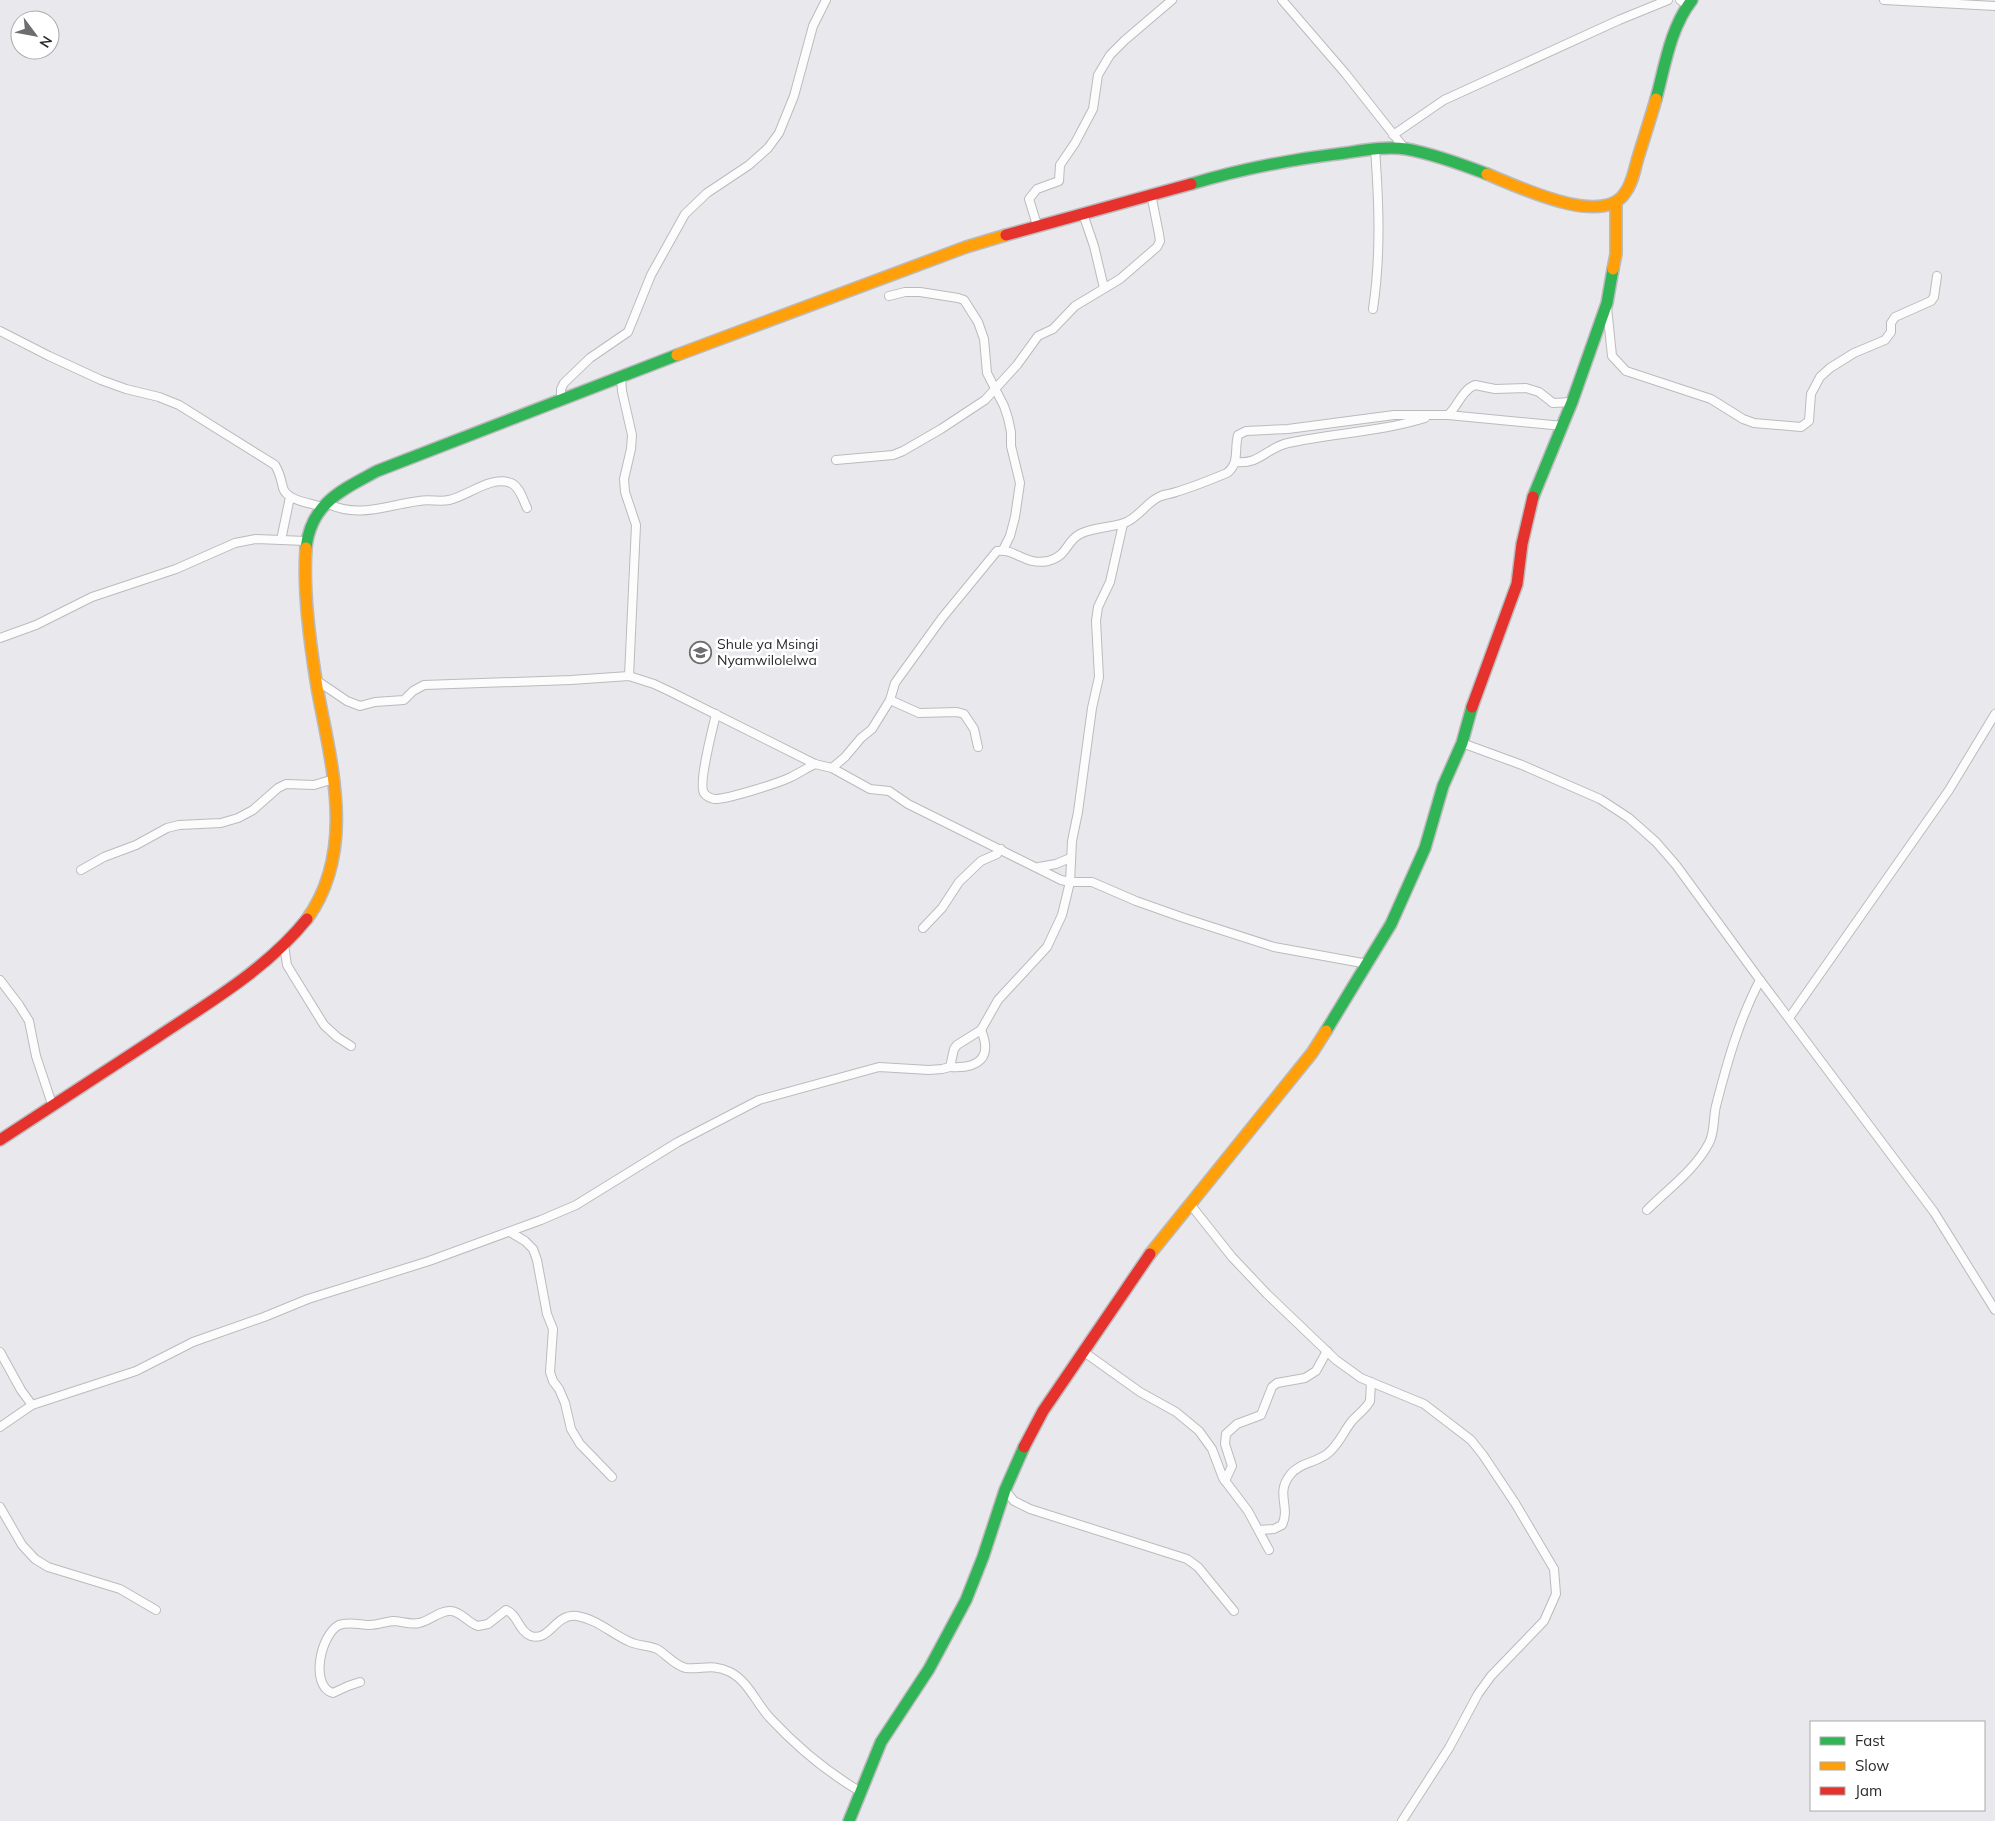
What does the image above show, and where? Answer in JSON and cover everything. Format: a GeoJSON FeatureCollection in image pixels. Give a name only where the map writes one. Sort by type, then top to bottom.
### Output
{"type":"FeatureCollection","features":[{"type":"Feature","properties":{"kind":"street"},"geometry":{"type":"LineString","coordinates":[[561,400],[561,389],[564,383],[590,358],[623,338],[628,332],[651,274],[685,214],[706,194],[749,165],[768,148],[779,133],[791,105],[813,26],[826,0]]}},
{"type":"Feature","properties":{"kind":"street"},"geometry":{"type":"LineString","coordinates":[[1037,225],[1029,200],[1037,189],[1059,181],[1061,163],[1093,109],[1098,75],[1125,40],[1172,0]]}},
{"type":"Feature","properties":{"kind":"street"},"geometry":{"type":"LineString","coordinates":[[1282,0],[1345,73],[1405,149]]}},
{"type":"Feature","properties":{"kind":"street"},"geometry":{"type":"LineString","coordinates":[[1393,135],[1444,100],[1619,20],[1668,0]]}},
{"type":"Feature","properties":{"kind":"street"},"geometry":{"type":"LineString","coordinates":[[1884,0],[1995,6]]}},
{"type":"Feature","properties":{"kind":"street"},"geometry":{"type":"LineString","coordinates":[[0,1140],[52,1104],[184,1020],[273,957],[306,920],[318,902],[334,864],[338,820],[334,779],[316,680],[308,613],[305,556],[306,541],[311,524],[324,505],[334,496],[376,471],[894,273],[1037,225],[1225,174],[1297,159],[1375,149],[1405,149],[1457,163],[1561,202],[1577,206],[1597,206],[1616,203],[1628,190],[1648,128],[1669,50],[1686,2]]}},
{"type":"Feature","properties":{"kind":"street"},"geometry":{"type":"LineString","coordinates":[[1373,310],[1378,274],[1379,224],[1375,149]]}},
{"type":"Feature","properties":{"kind":"street"},"geometry":{"type":"LineString","coordinates":[[836,460],[879,457],[904,451],[985,400],[1017,365],[1038,336],[1053,329],[1075,306],[1120,278],[1157,247],[1160,241],[1160,234],[1151,194]]}},
{"type":"Feature","properties":{"kind":"street"},"geometry":{"type":"LineString","coordinates":[[849,1821],[873,1759],[888,1729],[930,1669],[966,1600],[1005,1490],[1032,1428],[1139,1267],[1298,1072],[1392,924],[1420,859],[1443,786],[1462,743],[1474,698],[1517,584],[1522,544],[1534,494],[1563,426],[1607,303],[1616,254],[1616,203]]}},
{"type":"Feature","properties":{"kind":"street"},"geometry":{"type":"LineString","coordinates":[[1083,214],[1094,246],[1104,288]]}},
{"type":"Feature","properties":{"kind":"street"},"geometry":{"type":"LineString","coordinates":[[1607,303],[1612,356],[1626,371],[1711,399],[1743,419],[1754,423],[1801,427],[1809,421],[1811,394],[1820,377],[1830,368],[1854,353],[1885,340],[1891,332],[1891,323],[1895,317],[1931,301],[1934,297],[1937,276]]}},
{"type":"Feature","properties":{"kind":"street"},"geometry":{"type":"LineString","coordinates":[[889,296],[905,292],[920,292],[964,300],[978,322],[984,339],[987,373],[1008,418],[1011,446],[1020,483],[1015,517],[1010,536],[1003,550]]}},
{"type":"Feature","properties":{"kind":"street"},"geometry":{"type":"LineString","coordinates":[[0,331],[101,380],[179,405],[276,465],[280,472],[284,490],[290,497],[346,510],[373,511],[412,502],[449,500],[474,492],[483,486],[503,482],[511,483],[518,488],[527,508]]}},
{"type":"Feature","properties":{"kind":"street"},"geometry":{"type":"LineString","coordinates":[[621,377],[622,391],[632,435],[631,449],[624,479],[625,492],[636,524],[629,676]]}},
{"type":"Feature","properties":{"kind":"street"},"geometry":{"type":"LineString","coordinates":[[1448,415],[1458,405],[1468,388],[1474,385],[1495,389],[1526,388],[1539,392],[1553,403],[1572,402]]}},
{"type":"Feature","properties":{"kind":"street"},"geometry":{"type":"LineString","coordinates":[[832,768],[845,757],[860,738],[872,729],[890,700],[895,683],[942,618],[992,555],[997,551],[1009,551],[1022,559],[1034,562],[1047,561],[1063,554],[1072,540],[1080,534],[1123,524],[1132,520],[1161,496],[1174,493],[1232,469],[1236,462],[1238,435],[1246,431],[1288,429],[1368,420],[1394,415],[1448,415],[1563,426]]}},
{"type":"Feature","properties":{"kind":"street"},"geometry":{"type":"LineString","coordinates":[[1236,462],[1246,463],[1287,443],[1376,430],[1431,416]]}},
{"type":"Feature","properties":{"kind":"street"},"geometry":{"type":"LineString","coordinates":[[281,540],[290,497]]}},
{"type":"Feature","properties":{"kind":"street"},"geometry":{"type":"LineString","coordinates":[[950,1066],[954,1049],[957,1045],[981,1030],[998,1000],[1047,947],[1062,915],[1070,882],[1070,858],[1092,708],[1099,677],[1096,621],[1098,607],[1110,582],[1123,524]]}},
{"type":"Feature","properties":{"kind":"street"},"geometry":{"type":"LineString","coordinates":[[0,638],[36,624],[92,597],[176,569],[235,543],[256,539],[306,541]]}},
{"type":"Feature","properties":{"kind":"street"},"geometry":{"type":"LineString","coordinates":[[316,680],[347,701],[360,706],[375,702],[397,702],[404,700],[413,691],[424,685],[629,676],[654,684],[815,764],[832,768],[865,786],[894,793],[908,804],[1054,876],[1070,882],[1092,882],[1160,909],[1274,947],[1368,964]]}},
{"type":"Feature","properties":{"kind":"street"},"geometry":{"type":"LineString","coordinates":[[890,700],[919,714],[957,712],[964,714],[974,730],[978,747]]}},
{"type":"Feature","properties":{"kind":"street"},"geometry":{"type":"LineString","coordinates":[[716,714],[708,743],[703,783],[703,790],[707,796],[717,799],[766,786],[791,777],[815,764]]}},
{"type":"Feature","properties":{"kind":"street"},"geometry":{"type":"LineString","coordinates":[[1788,1018],[1949,790],[1995,714]]}},
{"type":"Feature","properties":{"kind":"street"},"geometry":{"type":"LineString","coordinates":[[1462,743],[1572,786],[1600,799],[1629,818],[1656,842],[1676,865],[1934,1212],[1995,1310]]}},
{"type":"Feature","properties":{"kind":"street"},"geometry":{"type":"LineString","coordinates":[[81,870],[104,857],[136,845],[167,828],[179,825],[221,823],[238,818],[253,810],[274,791],[286,784],[314,785],[334,779]]}},
{"type":"Feature","properties":{"kind":"street"},"geometry":{"type":"LineString","coordinates":[[923,928],[942,908],[959,882],[982,860],[997,854],[1001,849]]}},
{"type":"Feature","properties":{"kind":"street"},"geometry":{"type":"LineString","coordinates":[[1039,867],[1056,864],[1070,858]]}},
{"type":"Feature","properties":{"kind":"street"},"geometry":{"type":"LineString","coordinates":[[284,945],[288,964],[293,975],[324,1025],[350,1046]]}},
{"type":"Feature","properties":{"kind":"street"},"geometry":{"type":"LineString","coordinates":[[0,980],[29,1021],[36,1056],[52,1104]]}},
{"type":"Feature","properties":{"kind":"street"},"geometry":{"type":"LineString","coordinates":[[1647,1210],[1692,1167],[1710,1142],[1728,1059],[1746,1009],[1760,980]]}},
{"type":"Feature","properties":{"kind":"street"},"geometry":{"type":"LineString","coordinates":[[0,1427],[32,1405],[136,1371],[193,1342],[308,1299],[429,1261],[510,1232],[576,1205],[678,1142],[759,1100],[879,1067],[928,1070],[942,1069],[950,1066],[967,1067],[980,1060],[986,1049],[987,1043],[981,1030]]}},
{"type":"Feature","properties":{"kind":"street"},"geometry":{"type":"LineString","coordinates":[[1190,1204],[1232,1257],[1327,1351],[1361,1378],[1424,1404],[1471,1440],[1483,1455],[1541,1545],[1554,1569],[1556,1594],[1544,1621],[1492,1676],[1478,1694],[1449,1748],[1402,1821]]}},
{"type":"Feature","properties":{"kind":"street"},"geometry":{"type":"LineString","coordinates":[[510,1232],[533,1248],[537,1260],[547,1314],[553,1329],[550,1372],[565,1403],[571,1429],[580,1444],[612,1478]]}},
{"type":"Feature","properties":{"kind":"street"},"geometry":{"type":"LineString","coordinates":[[1225,1481],[1232,1466],[1225,1444],[1226,1434],[1237,1424],[1261,1416],[1269,1393],[1278,1383],[1304,1378],[1316,1371],[1327,1351]]}},
{"type":"Feature","properties":{"kind":"street"},"geometry":{"type":"LineString","coordinates":[[0,1352],[21,1390],[32,1405]]}},
{"type":"Feature","properties":{"kind":"street"},"geometry":{"type":"LineString","coordinates":[[1084,1352],[1140,1392],[1176,1412],[1199,1431],[1212,1450],[1225,1481],[1259,1530],[1269,1550]]}},
{"type":"Feature","properties":{"kind":"street"},"geometry":{"type":"LineString","coordinates":[[1259,1530],[1274,1529],[1282,1525],[1286,1514],[1282,1492],[1289,1476],[1299,1467],[1325,1456],[1337,1445],[1352,1422],[1370,1401],[1371,1382]]}},
{"type":"Feature","properties":{"kind":"street"},"geometry":{"type":"LineString","coordinates":[[1005,1490],[1014,1501],[1030,1508],[1187,1559],[1198,1568],[1234,1612]]}},
{"type":"Feature","properties":{"kind":"street"},"geometry":{"type":"LineString","coordinates":[[0,1507],[22,1545],[35,1559],[48,1567],[120,1589],[156,1610]]}},
{"type":"Feature","properties":{"kind":"street"},"geometry":{"type":"LineString","coordinates":[[360,1682],[333,1693],[327,1690],[320,1680],[325,1642],[333,1630],[342,1624],[371,1625],[393,1621],[418,1623],[451,1611],[475,1625],[484,1625],[506,1610],[514,1615],[523,1631],[533,1637],[540,1637],[567,1616],[577,1616],[606,1628],[633,1643],[654,1648],[680,1666],[686,1668],[708,1666],[730,1672],[744,1683],[759,1706],[801,1749],[832,1775],[861,1792]]}},
{"type":"Feature","properties":{"kind":"traffic: fast"},"geometry":{"type":"LineString","coordinates":[[1656,99],[1673,35],[1692,0]]}},
{"type":"Feature","properties":{"kind":"traffic: fast"},"geometry":{"type":"LineString","coordinates":[[1191,184],[1287,161],[1384,148],[1399,148],[1427,154],[1487,174]]}},
{"type":"Feature","properties":{"kind":"traffic: fast"},"geometry":{"type":"LineString","coordinates":[[1533,497],[1572,402],[1607,303],[1613,269]]}},
{"type":"Feature","properties":{"kind":"traffic: fast"},"geometry":{"type":"LineString","coordinates":[[306,548],[309,533],[321,509],[340,492],[377,471],[677,355]]}},
{"type":"Feature","properties":{"kind":"traffic: fast"},"geometry":{"type":"LineString","coordinates":[[1326,1031],[1391,924],[1425,848],[1443,786],[1462,743],[1472,707]]}},
{"type":"Feature","properties":{"kind":"traffic: fast"},"geometry":{"type":"LineString","coordinates":[[849,1821],[881,1742],[929,1669],[966,1600],[983,1557],[1005,1490],[1024,1447]]}},
{"type":"Feature","properties":{"kind":"traffic: slow"},"geometry":{"type":"LineString","coordinates":[[1487,174],[1538,195],[1579,206],[1598,206],[1614,203],[1625,193],[1631,182],[1656,99]]}},
{"type":"Feature","properties":{"kind":"traffic: slow"},"geometry":{"type":"LineString","coordinates":[[1613,269],[1616,254],[1616,203]]}},
{"type":"Feature","properties":{"kind":"traffic: slow"},"geometry":{"type":"LineString","coordinates":[[677,355],[966,247],[1006,235]]}},
{"type":"Feature","properties":{"kind":"traffic: slow"},"geometry":{"type":"LineString","coordinates":[[306,548],[305,582],[310,635],[333,776],[336,806],[336,835],[332,864],[322,892],[307,919]]}},
{"type":"Feature","properties":{"kind":"traffic: slow"},"geometry":{"type":"LineString","coordinates":[[1150,1254],[1312,1053],[1326,1031]]}},
{"type":"Feature","properties":{"kind":"traffic: jam"},"geometry":{"type":"LineString","coordinates":[[1006,235],[1191,184]]}},
{"type":"Feature","properties":{"kind":"traffic: jam"},"geometry":{"type":"LineString","coordinates":[[1472,707],[1517,584],[1522,544],[1533,497]]}},
{"type":"Feature","properties":{"kind":"traffic: jam"},"geometry":{"type":"LineString","coordinates":[[0,1140],[236,984],[274,954],[307,919]]}},
{"type":"Feature","properties":{"kind":"traffic: jam"},"geometry":{"type":"LineString","coordinates":[[1024,1447],[1043,1411],[1150,1254]]}},
{"type":"Feature","properties":{"kind":"place","name":"Shule ya Msingi Nyamwilolelwa"},"geometry":{"type":"Point","coordinates":[701,652]}}]}
